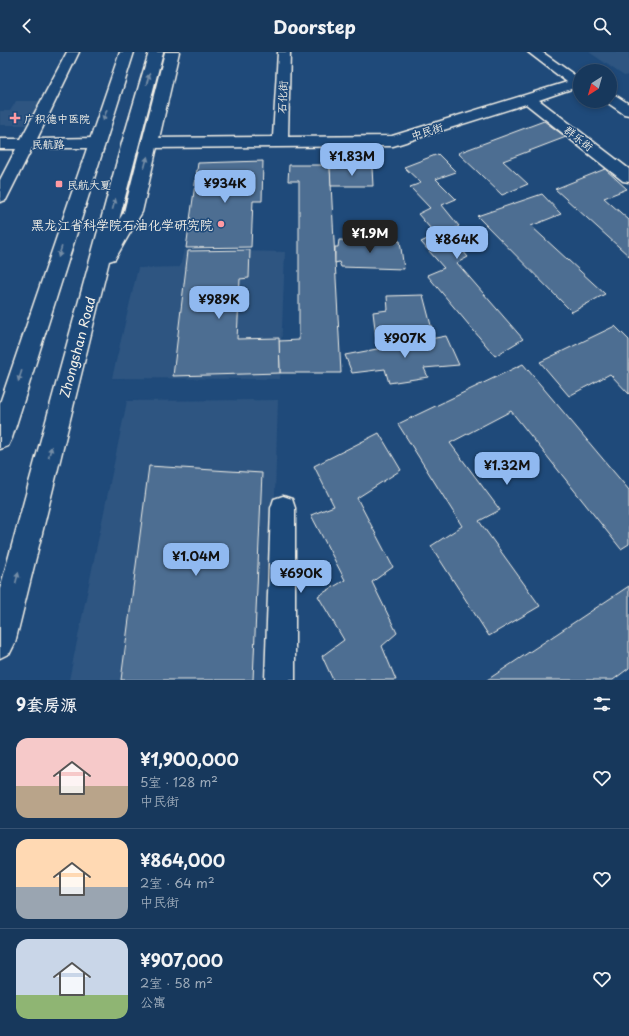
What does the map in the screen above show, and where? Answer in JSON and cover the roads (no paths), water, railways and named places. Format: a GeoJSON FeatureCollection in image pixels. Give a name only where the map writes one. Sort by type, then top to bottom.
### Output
{"type":"FeatureCollection","features":[{"type":"Feature","properties":{"kind":"main road"},"geometry":{"type":"LineString","coordinates":[[0,438],[127,52]]}},
{"type":"Feature","properties":{"kind":"main road","name":"Zhongshan Road"},"geometry":{"type":"LineString","coordinates":[[1,633],[156,52]]}},
{"type":"Feature","properties":{"kind":"main road"},"geometry":{"type":"LineString","coordinates":[[96,274],[133,212],[152,143],[172,52]]}},
{"type":"Feature","properties":{"kind":"street"},"geometry":{"type":"LineString","coordinates":[[0,196],[73,52]]}},
{"type":"Feature","properties":{"kind":"street","name":"石化街"},"geometry":{"type":"LineString","coordinates":[[280,142],[284,52]]}},
{"type":"Feature","properties":{"kind":"street"},"geometry":{"type":"LineString","coordinates":[[534,52],[573,79]]}},
{"type":"Feature","properties":{"kind":"street","name":"中民街"},"geometry":{"type":"LineString","coordinates":[[152,143],[393,142],[573,85]]}},
{"type":"Feature","properties":{"kind":"street","name":"群乐街"},"geometry":{"type":"LineString","coordinates":[[529,99],[629,177]]}},
{"type":"Feature","properties":{"kind":"street"},"geometry":{"type":"LineString","coordinates":[[617,103],[629,111]]}},
{"type":"Feature","properties":{"kind":"street","name":"民航路"},"geometry":{"type":"LineString","coordinates":[[0,144],[96,143]]}},
{"type":"Feature","properties":{"kind":"street"},"geometry":{"type":"LineString","coordinates":[[280,680],[283,508]]}},
{"type":"Feature","properties":{"kind":"place","name":"广积德中医院"},"geometry":{"type":"Point","coordinates":[15,118]}},
{"type":"Feature","properties":{"kind":"place","name":"民航大夏"},"geometry":{"type":"Point","coordinates":[59,184]}},
{"type":"Feature","properties":{"kind":"place","name":"黑龙江省科学院石油化学研究院"},"geometry":{"type":"Point","coordinates":[221,224]}}]}
